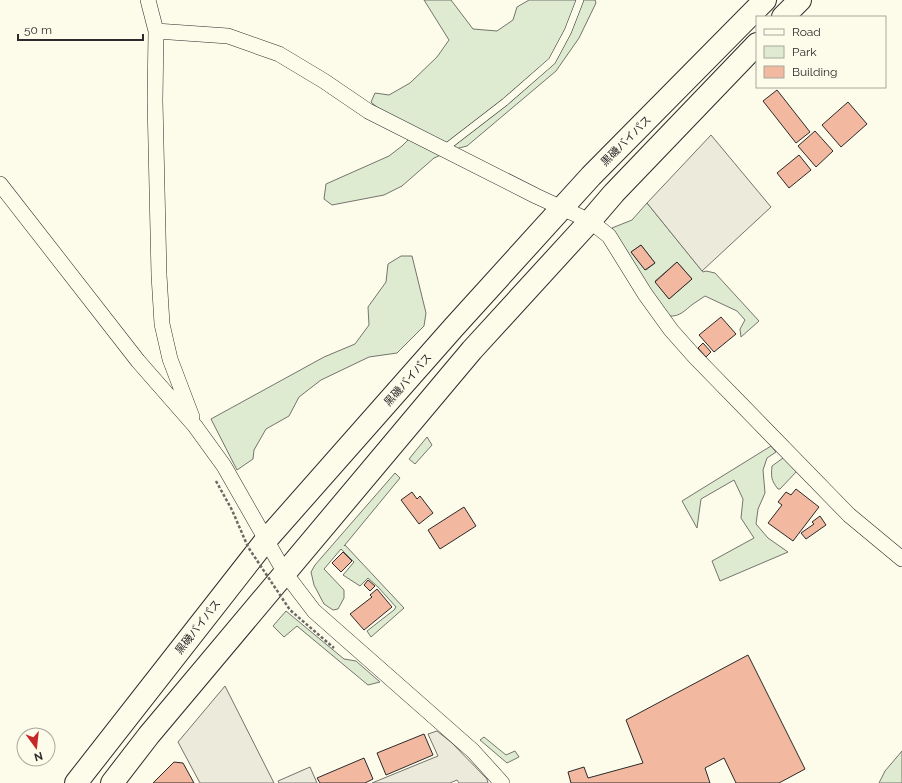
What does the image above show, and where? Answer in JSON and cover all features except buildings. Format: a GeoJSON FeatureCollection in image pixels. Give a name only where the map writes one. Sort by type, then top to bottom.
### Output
{"type":"FeatureCollection","features":[{"type":"Feature","properties":{"kind":"highway","name":"黒磯バイパス"},"geometry":{"type":"LineString","coordinates":[[76,783],[266,540],[454,327],[591,176],[765,0]]}},
{"type":"Feature","properties":{"kind":"highway"},"geometry":{"type":"LineString","coordinates":[[784,16],[800,0]]}},
{"type":"Feature","properties":{"kind":"highway"},"geometry":{"type":"LineString","coordinates":[[112,783],[149,735],[472,350],[614,194],[756,45]]}},
{"type":"Feature","properties":{"kind":"street"},"geometry":{"type":"LineString","coordinates":[[148,0],[156,31],[155,109],[159,275],[162,324],[170,359],[195,426]]}},
{"type":"Feature","properties":{"kind":"street"},"geometry":{"type":"LineString","coordinates":[[156,31],[228,36],[279,54],[324,81],[368,111],[536,196],[590,221],[609,236],[645,294],[671,330],[695,357],[850,515],[902,559]]}},
{"type":"Feature","properties":{"kind":"street"},"geometry":{"type":"LineString","coordinates":[[0,184],[138,361],[195,426],[224,466],[285,573],[314,611],[473,751],[502,783]]}},
{"type":"Feature","properties":{"kind":"lane"},"geometry":{"type":"LineString","coordinates":[[444,149],[505,102],[552,61],[568,31],[580,0]]}},
{"type":"Feature","properties":{"kind":"path"},"geometry":{"type":"LineString","coordinates":[[216,481],[232,510],[248,547],[290,610],[334,648]]}},
{"type":"Feature","properties":{"kind":"green space"},"geometry":{"type":"Polygon","coordinates":[[[424,0],[451,0],[473,29],[497,31],[513,20],[517,7],[529,0],[595,0],[596,3],[579,38],[556,71],[467,146],[455,149],[434,158],[402,186],[384,195],[332,205],[324,199],[326,184],[389,156],[417,131],[380,110],[371,102],[375,93],[389,95],[410,83],[437,57],[449,40],[424,0]]]}},
{"type":"Feature","properties":{"kind":"green space"},"geometry":{"type":"Polygon","coordinates":[[[647,203],[703,272],[706,271],[715,273],[759,321],[741,337],[740,329],[745,320],[737,311],[705,296],[685,311],[669,316],[640,275],[612,228],[632,220],[647,203]],[[641,245],[631,252],[646,270],[655,263],[641,245]],[[677,262],[655,281],[669,299],[692,279],[677,262]]]}},
{"type":"Feature","properties":{"kind":"green space"},"geometry":{"type":"Polygon","coordinates":[[[401,256],[412,256],[426,313],[424,326],[397,353],[369,357],[321,380],[299,397],[289,416],[266,429],[254,450],[253,459],[237,470],[211,419],[324,357],[355,344],[369,325],[368,307],[386,282],[388,264],[401,256]]]}},
{"type":"Feature","properties":{"kind":"green space"},"geometry":{"type":"Polygon","coordinates":[[[427,437],[432,445],[415,464],[409,459],[427,437]]]}},
{"type":"Feature","properties":{"kind":"green space"},"geometry":{"type":"Polygon","coordinates":[[[771,446],[776,452],[767,458],[763,470],[765,493],[758,509],[756,524],[768,538],[788,552],[720,581],[712,561],[754,538],[741,518],[743,499],[734,480],[701,499],[697,528],[682,501],[771,446]]]}},
{"type":"Feature","properties":{"kind":"green space"},"geometry":{"type":"Polygon","coordinates":[[[783,458],[797,471],[780,489],[778,489],[772,478],[772,466],[783,458]]]}},
{"type":"Feature","properties":{"kind":"green space"},"geometry":{"type":"Polygon","coordinates":[[[395,473],[400,478],[344,546],[345,545],[404,608],[371,637],[367,631],[396,607],[378,587],[368,578],[360,586],[343,575],[354,562],[341,549],[324,569],[344,590],[344,598],[338,609],[333,610],[324,604],[314,585],[311,572],[315,565],[395,473]]]}},
{"type":"Feature","properties":{"kind":"green space"},"geometry":{"type":"Polygon","coordinates":[[[286,611],[344,659],[356,661],[380,682],[368,685],[297,626],[284,637],[273,626],[286,611]]]}},
{"type":"Feature","properties":{"kind":"green space"},"geometry":{"type":"Polygon","coordinates":[[[484,737],[506,755],[515,751],[519,757],[507,763],[480,740],[484,737]]]}},
{"type":"Feature","properties":{"kind":"green space"},"geometry":{"type":"Polygon","coordinates":[[[902,751],[902,783],[879,783],[885,771],[902,751]]]}},
{"type":"Feature","properties":{"kind":"shaded area"},"geometry":{"type":"Polygon","coordinates":[[[711,135],[771,207],[702,271],[647,203],[711,135]]]}},
{"type":"Feature","properties":{"kind":"shaded area"},"geometry":{"type":"Polygon","coordinates":[[[225,686],[274,783],[200,783],[178,742],[225,686]]]}},
{"type":"Feature","properties":{"kind":"shaded area"},"geometry":{"type":"Polygon","coordinates":[[[437,731],[452,743],[487,779],[488,783],[459,783],[457,780],[450,783],[372,783],[438,756],[428,734],[437,731]]]}},
{"type":"Feature","properties":{"kind":"shaded area"},"geometry":{"type":"Polygon","coordinates":[[[310,767],[317,783],[279,783],[278,781],[310,767]]]}}]}
